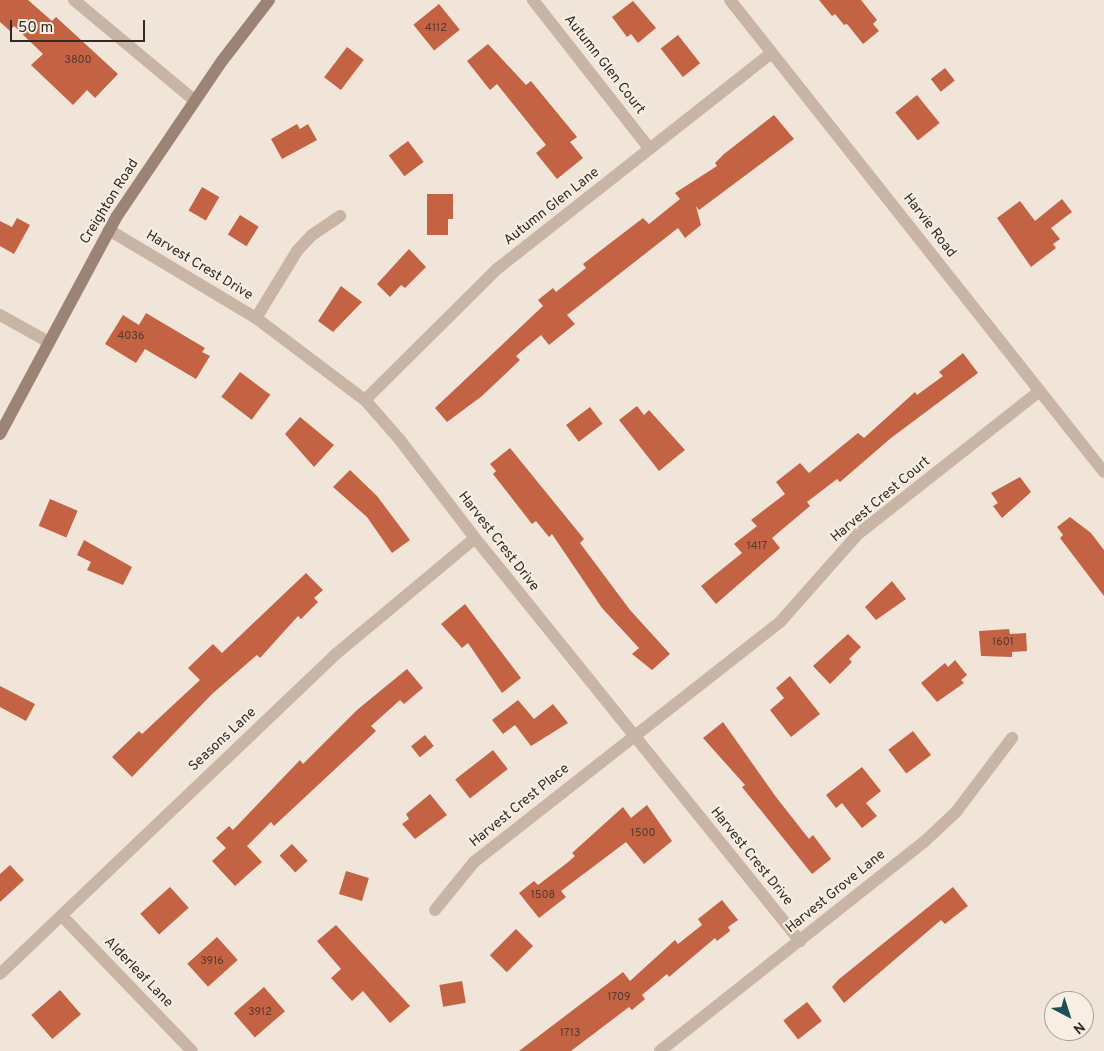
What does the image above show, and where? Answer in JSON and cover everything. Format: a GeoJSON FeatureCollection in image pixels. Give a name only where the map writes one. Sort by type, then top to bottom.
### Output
{"type":"FeatureCollection","features":[{"type":"Feature","properties":{"kind":"main road","name":"Creighton Road"},"geometry":{"type":"LineString","coordinates":[[0,434],[47,341],[109,230],[194,100],[269,0]]}},
{"type":"Feature","properties":{"kind":"street"},"geometry":{"type":"LineString","coordinates":[[74,0],[194,100]]}},
{"type":"Feature","properties":{"kind":"street","name":"Autumn Glen Court"},"geometry":{"type":"LineString","coordinates":[[533,0],[650,149]]}},
{"type":"Feature","properties":{"kind":"street","name":"Harvie Road"},"geometry":{"type":"LineString","coordinates":[[730,0],[1104,472]]}},
{"type":"Feature","properties":{"kind":"street","name":"Autumn Glen Lane"},"geometry":{"type":"LineString","coordinates":[[365,400],[497,269],[771,53]]}},
{"type":"Feature","properties":{"kind":"street"},"geometry":{"type":"LineString","coordinates":[[256,318],[297,251],[312,235],[340,216]]}},
{"type":"Feature","properties":{"kind":"street","name":"Harvest Crest Drive"},"geometry":{"type":"LineString","coordinates":[[109,230],[256,318],[365,400],[400,440],[475,538],[800,941]]}},
{"type":"Feature","properties":{"kind":"street"},"geometry":{"type":"LineString","coordinates":[[0,315],[47,341]]}},
{"type":"Feature","properties":{"kind":"street","name":"Harvest Crest Court"},"geometry":{"type":"LineString","coordinates":[[633,734],[781,620],[858,534],[1040,391]]}},
{"type":"Feature","properties":{"kind":"street","name":"Seasons Lane"},"geometry":{"type":"LineString","coordinates":[[0,974],[336,654],[475,538]]}},
{"type":"Feature","properties":{"kind":"street","name":"Harvest Crest Place"},"geometry":{"type":"LineString","coordinates":[[435,910],[474,862],[633,734]]}},
{"type":"Feature","properties":{"kind":"street","name":"Harvest Grove Lane"},"geometry":{"type":"LineString","coordinates":[[660,1051],[800,941],[956,812],[1012,738]]}},
{"type":"Feature","properties":{"kind":"street","name":"Alderleaf Lane"},"geometry":{"type":"LineString","coordinates":[[62,916],[192,1051]]}},
{"type":"Feature","properties":{"kind":"building"},"geometry":{"type":"Polygon","coordinates":[[[0,0],[28,0],[52,21],[56,17],[118,74],[95,98],[87,90],[73,105],[31,65],[43,54],[14,26],[10,31],[0,22],[0,0]]]}},
{"type":"Feature","properties":{"kind":"building"},"geometry":{"type":"Polygon","coordinates":[[[819,0],[861,0],[877,20],[873,24],[879,31],[863,44],[847,24],[844,25],[835,14],[832,16],[819,0]]]}},
{"type":"Feature","properties":{"kind":"building"},"geometry":{"type":"Polygon","coordinates":[[[633,1],[656,28],[638,43],[631,34],[627,37],[612,17],[633,1]]]}},
{"type":"Feature","properties":{"kind":"building"},"geometry":{"type":"Polygon","coordinates":[[[439,4],[460,30],[434,50],[413,25],[439,4]]]}},
{"type":"Feature","properties":{"kind":"building"},"geometry":{"type":"Polygon","coordinates":[[[678,35],[700,63],[683,77],[661,49],[678,35]]]}},
{"type":"Feature","properties":{"kind":"building"},"geometry":{"type":"Polygon","coordinates":[[[488,44],[526,85],[531,81],[577,137],[570,142],[583,158],[557,179],[536,153],[546,145],[497,84],[490,90],[467,61],[488,44]]]}},
{"type":"Feature","properties":{"kind":"building"},"geometry":{"type":"Polygon","coordinates":[[[347,47],[364,60],[341,90],[324,77],[347,47]]]}},
{"type":"Feature","properties":{"kind":"building"},"geometry":{"type":"Polygon","coordinates":[[[945,68],[955,81],[941,92],[931,79],[945,68]]]}},
{"type":"Feature","properties":{"kind":"building"},"geometry":{"type":"Polygon","coordinates":[[[917,95],[940,123],[918,141],[895,113],[917,95]]]}},
{"type":"Feature","properties":{"kind":"building"},"geometry":{"type":"Polygon","coordinates":[[[774,115],[794,139],[699,210],[696,206],[701,225],[685,238],[678,228],[567,315],[575,324],[549,345],[541,335],[516,356],[520,360],[482,396],[447,422],[435,408],[543,306],[538,300],[553,288],[556,292],[586,268],[583,264],[643,218],[649,224],[680,199],[675,193],[717,166],[715,163],[724,154],[774,115]]]}},
{"type":"Feature","properties":{"kind":"building"},"geometry":{"type":"Polygon","coordinates":[[[297,124],[300,129],[308,124],[317,140],[282,159],[271,139],[297,124]]]}},
{"type":"Feature","properties":{"kind":"building"},"geometry":{"type":"Polygon","coordinates":[[[408,141],[424,162],[404,176],[389,155],[408,141]]]}},
{"type":"Feature","properties":{"kind":"building"},"geometry":{"type":"Polygon","coordinates":[[[202,187],[219,197],[206,220],[188,210],[202,187]]]}},
{"type":"Feature","properties":{"kind":"building"},"geometry":{"type":"Polygon","coordinates":[[[427,194],[453,194],[453,219],[448,219],[448,235],[427,235],[427,194]]]}},
{"type":"Feature","properties":{"kind":"building"},"geometry":{"type":"Polygon","coordinates":[[[1062,199],[1072,212],[1051,228],[1060,239],[1053,244],[1056,248],[1031,267],[997,218],[1020,201],[1035,221],[1062,199]]]}},
{"type":"Feature","properties":{"kind":"building"},"geometry":{"type":"Polygon","coordinates":[[[240,215],[259,227],[246,246],[228,235],[240,215]]]}},
{"type":"Feature","properties":{"kind":"building"},"geometry":{"type":"Polygon","coordinates":[[[17,218],[30,225],[14,254],[0,246],[0,221],[12,227],[17,218]]]}},
{"type":"Feature","properties":{"kind":"building"},"geometry":{"type":"Polygon","coordinates":[[[409,249],[426,267],[405,288],[401,285],[390,297],[377,284],[409,249]]]}},
{"type":"Feature","properties":{"kind":"building"},"geometry":{"type":"Polygon","coordinates":[[[341,286],[362,302],[333,332],[318,321],[341,286]]]}},
{"type":"Feature","properties":{"kind":"building"},"geometry":{"type":"Polygon","coordinates":[[[146,313],[205,348],[202,352],[210,356],[196,379],[145,349],[136,363],[105,344],[123,315],[139,325],[146,313]]]}},
{"type":"Feature","properties":{"kind":"building"},"geometry":{"type":"Polygon","coordinates":[[[963,353],[978,373],[891,438],[840,482],[837,479],[807,502],[810,506],[772,538],[780,548],[716,604],[701,586],[742,553],[734,544],[757,526],[751,520],[785,494],[776,482],[800,463],[809,473],[858,433],[864,438],[915,392],[917,395],[943,376],[939,372],[963,353]]]}},
{"type":"Feature","properties":{"kind":"building"},"geometry":{"type":"Polygon","coordinates":[[[240,372],[270,395],[252,420],[221,397],[240,372]]]}},
{"type":"Feature","properties":{"kind":"building"},"geometry":{"type":"Polygon","coordinates":[[[637,406],[644,415],[649,410],[685,450],[659,471],[619,420],[637,406]]]}},
{"type":"Feature","properties":{"kind":"building"},"geometry":{"type":"Polygon","coordinates":[[[590,407],[603,424],[579,442],[566,425],[590,407]]]}},
{"type":"Feature","properties":{"kind":"building"},"geometry":{"type":"Polygon","coordinates":[[[300,417],[334,445],[314,467],[285,434],[300,417]]]}},
{"type":"Feature","properties":{"kind":"building"},"geometry":{"type":"Polygon","coordinates":[[[510,448],[584,539],[580,543],[630,610],[670,654],[652,670],[632,654],[639,648],[602,608],[552,534],[549,537],[536,521],[532,524],[493,474],[496,471],[490,464],[510,448]]]}},
{"type":"Feature","properties":{"kind":"building"},"geometry":{"type":"Polygon","coordinates":[[[350,470],[377,496],[410,540],[392,553],[367,517],[333,487],[350,470]]]}},
{"type":"Feature","properties":{"kind":"building"},"geometry":{"type":"Polygon","coordinates":[[[1020,477],[1031,492],[1002,518],[993,506],[998,503],[991,493],[1020,477]]]}},
{"type":"Feature","properties":{"kind":"building"},"geometry":{"type":"Polygon","coordinates":[[[50,499],[78,511],[66,537],[39,526],[50,499]]]}},
{"type":"Feature","properties":{"kind":"building"},"geometry":{"type":"Polygon","coordinates":[[[1070,517],[1091,533],[1104,550],[1104,596],[1060,538],[1063,535],[1057,527],[1070,517]]]}},
{"type":"Feature","properties":{"kind":"building"},"geometry":{"type":"Polygon","coordinates":[[[84,540],[132,567],[123,585],[87,570],[91,562],[77,555],[84,540]]]}},
{"type":"Feature","properties":{"kind":"building"},"geometry":{"type":"Polygon","coordinates":[[[306,573],[323,590],[314,598],[318,602],[301,619],[298,616],[260,658],[257,655],[212,694],[132,777],[112,757],[139,731],[142,734],[200,680],[188,668],[213,644],[222,653],[306,573]]]}},
{"type":"Feature","properties":{"kind":"building"},"geometry":{"type":"Polygon","coordinates":[[[892,581],[906,599],[876,620],[865,607],[892,581]]]}},
{"type":"Feature","properties":{"kind":"building"},"geometry":{"type":"Polygon","coordinates":[[[465,604],[521,678],[502,693],[468,643],[462,648],[441,624],[465,604]]]}},
{"type":"Feature","properties":{"kind":"building"},"geometry":{"type":"Polygon","coordinates":[[[1009,629],[1010,634],[1026,633],[1027,651],[1012,652],[1012,657],[981,656],[979,631],[1009,629]]]}},
{"type":"Feature","properties":{"kind":"building"},"geometry":{"type":"Polygon","coordinates":[[[848,634],[861,647],[849,659],[852,662],[830,684],[813,666],[848,634]]]}},
{"type":"Feature","properties":{"kind":"building"},"geometry":{"type":"Polygon","coordinates":[[[955,660],[967,675],[961,680],[964,683],[937,702],[921,683],[945,663],[948,667],[955,660]]]}},
{"type":"Feature","properties":{"kind":"building"},"geometry":{"type":"Polygon","coordinates":[[[407,669],[423,688],[404,704],[400,700],[371,726],[376,731],[274,826],[271,822],[247,846],[262,862],[235,886],[212,861],[226,848],[216,838],[229,826],[233,830],[300,760],[303,764],[357,710],[407,669]]]}},
{"type":"Feature","properties":{"kind":"building"},"geometry":{"type":"Polygon","coordinates":[[[790,676],[820,714],[791,737],[770,710],[784,698],[776,688],[790,676]]]}},
{"type":"Feature","properties":{"kind":"building"},"geometry":{"type":"Polygon","coordinates":[[[0,686],[35,704],[26,721],[0,707],[0,686]]]}},
{"type":"Feature","properties":{"kind":"building"},"geometry":{"type":"Polygon","coordinates":[[[518,700],[534,719],[553,704],[568,723],[531,746],[515,725],[503,734],[492,720],[518,700]]]}},
{"type":"Feature","properties":{"kind":"building"},"geometry":{"type":"Polygon","coordinates":[[[723,722],[776,797],[809,839],[813,835],[831,859],[812,874],[742,787],[745,785],[703,738],[723,722]]]}},
{"type":"Feature","properties":{"kind":"building"},"geometry":{"type":"Polygon","coordinates":[[[913,731],[931,755],[906,774],[888,750],[913,731]]]}},
{"type":"Feature","properties":{"kind":"building"},"geometry":{"type":"Polygon","coordinates":[[[425,735],[434,746],[420,757],[411,746],[425,735]]]}},
{"type":"Feature","properties":{"kind":"building"},"geometry":{"type":"Polygon","coordinates":[[[493,750],[508,769],[470,798],[455,780],[493,750]]]}},
{"type":"Feature","properties":{"kind":"building"},"geometry":{"type":"Polygon","coordinates":[[[862,767],[881,791],[866,803],[877,816],[862,828],[842,803],[836,808],[826,795],[862,767]]]}},
{"type":"Feature","properties":{"kind":"building"},"geometry":{"type":"Polygon","coordinates":[[[430,794],[447,815],[415,839],[402,824],[409,819],[406,814],[430,794]]]}},
{"type":"Feature","properties":{"kind":"building"},"geometry":{"type":"Polygon","coordinates":[[[647,805],[672,841],[644,864],[626,842],[561,891],[566,897],[539,918],[519,893],[534,881],[538,885],[567,863],[575,856],[572,853],[623,807],[631,818],[647,805]]]}},
{"type":"Feature","properties":{"kind":"building"},"geometry":{"type":"Polygon","coordinates":[[[292,844],[308,861],[295,872],[280,856],[292,844]]]}},
{"type":"Feature","properties":{"kind":"building"},"geometry":{"type":"Polygon","coordinates":[[[10,865],[24,880],[0,902],[0,874],[10,865]]]}},
{"type":"Feature","properties":{"kind":"building"},"geometry":{"type":"Polygon","coordinates":[[[346,871],[369,878],[362,901],[339,894],[346,871]]]}},
{"type":"Feature","properties":{"kind":"building"},"geometry":{"type":"Polygon","coordinates":[[[170,887],[189,908],[159,935],[140,914],[170,887]]]}},
{"type":"Feature","properties":{"kind":"building"},"geometry":{"type":"Polygon","coordinates":[[[953,887],[968,906],[945,924],[941,920],[844,1003],[832,987],[838,980],[953,887]]]}},
{"type":"Feature","properties":{"kind":"building"},"geometry":{"type":"Polygon","coordinates":[[[722,900],[738,920],[728,927],[730,931],[717,941],[715,938],[669,977],[667,974],[642,995],[645,999],[632,1010],[629,1007],[571,1051],[519,1051],[623,972],[630,981],[675,940],[678,944],[702,925],[698,919],[722,900]]]}},
{"type":"Feature","properties":{"kind":"building"},"geometry":{"type":"Polygon","coordinates":[[[336,925],[410,1006],[390,1023],[363,991],[352,1001],[331,978],[341,969],[317,941],[336,925]]]}},
{"type":"Feature","properties":{"kind":"building"},"geometry":{"type":"Polygon","coordinates":[[[516,929],[533,946],[507,972],[490,955],[516,929]]]}},
{"type":"Feature","properties":{"kind":"building"},"geometry":{"type":"Polygon","coordinates":[[[217,937],[238,960],[208,987],[187,964],[217,937]]]}},
{"type":"Feature","properties":{"kind":"building"},"geometry":{"type":"Polygon","coordinates":[[[462,981],[466,1003],[443,1007],[439,985],[462,981]]]}},
{"type":"Feature","properties":{"kind":"building"},"geometry":{"type":"Polygon","coordinates":[[[264,987],[285,1011],[255,1037],[234,1013],[264,987]]]}},
{"type":"Feature","properties":{"kind":"building"},"geometry":{"type":"Polygon","coordinates":[[[60,990],[81,1014],[52,1039],[31,1015],[60,990]]]}},
{"type":"Feature","properties":{"kind":"building"},"geometry":{"type":"Polygon","coordinates":[[[807,1002],[822,1021],[798,1039],[783,1020],[807,1002]]]}}]}
